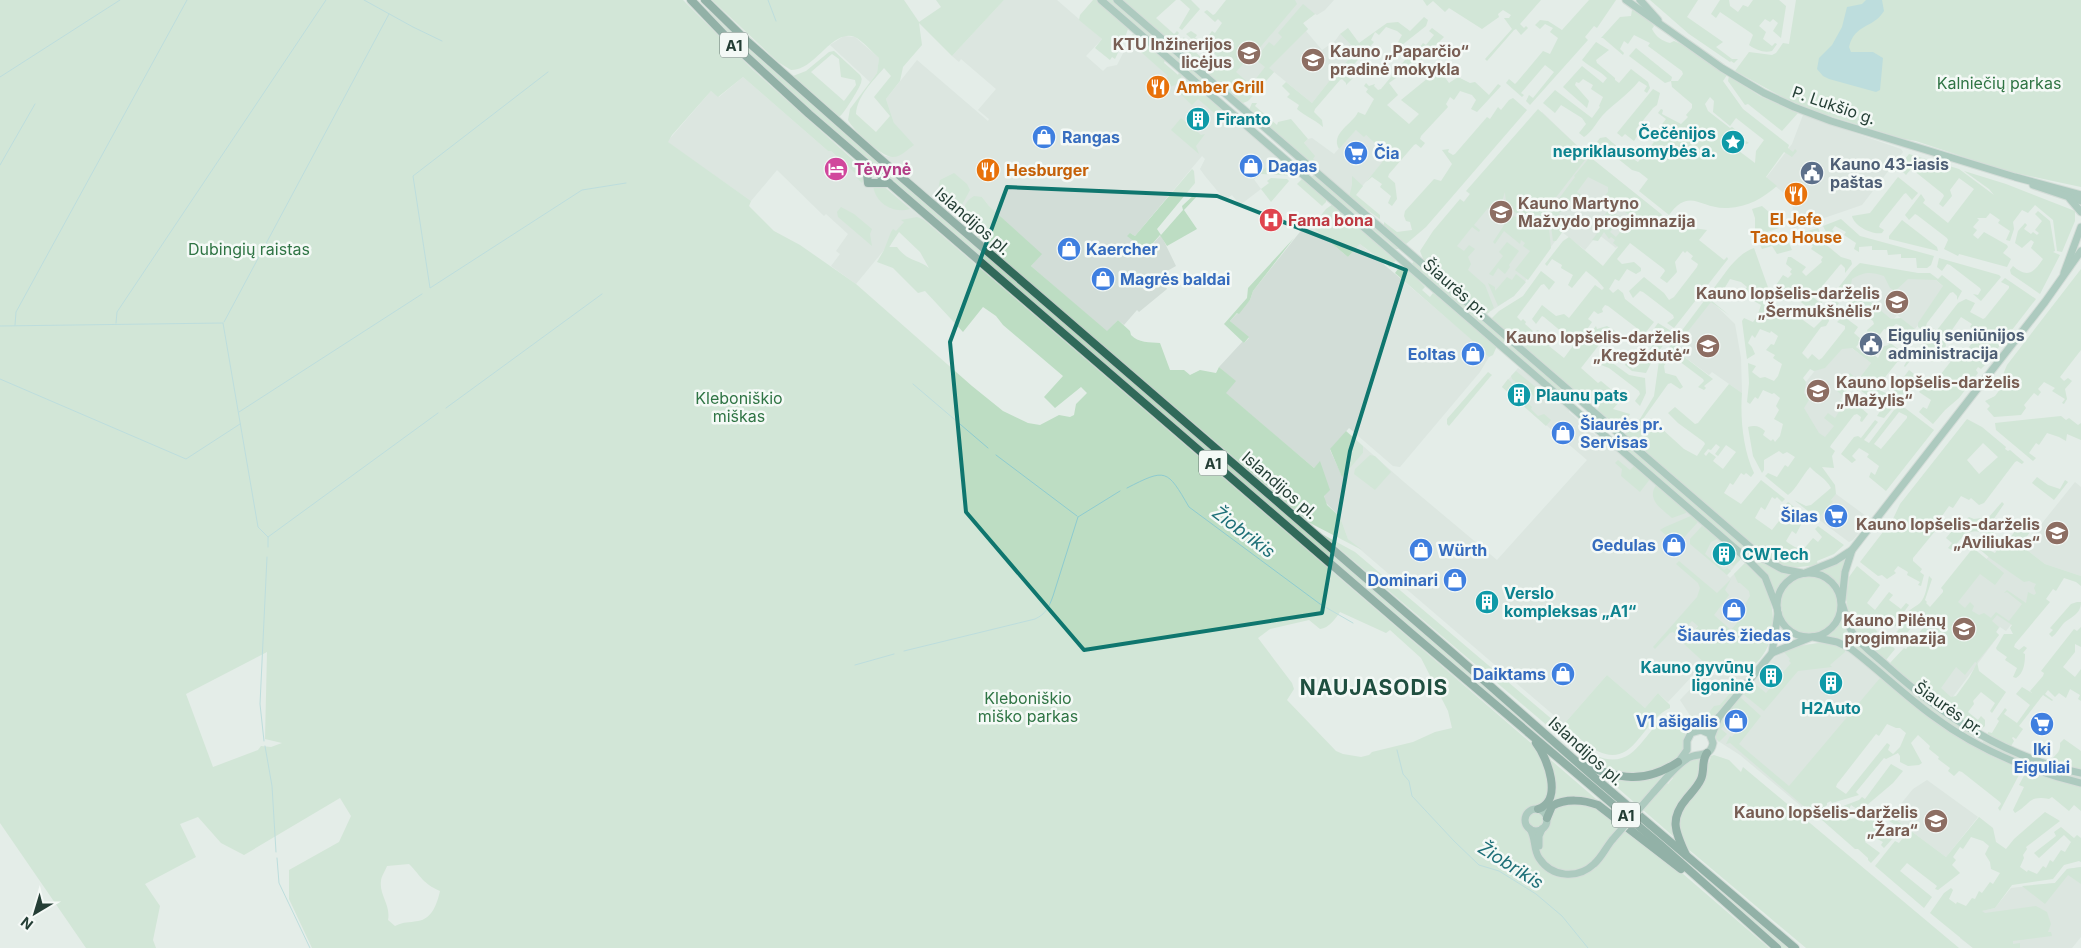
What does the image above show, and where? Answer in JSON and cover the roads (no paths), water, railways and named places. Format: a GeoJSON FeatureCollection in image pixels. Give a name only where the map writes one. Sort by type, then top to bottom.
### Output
{"type":"FeatureCollection","features":[{"type":"Feature","properties":{"kind":"highway","name":"Islandijos pl."},"geometry":{"type":"LineString","coordinates":[[691,0],[772,82],[1530,735],[1607,799],[1777,948]]}},
{"type":"Feature","properties":{"kind":"highway","name":"Islandijos pl."},"geometry":{"type":"LineString","coordinates":[[705,0],[783,74],[1578,763],[1795,948]]}},
{"type":"Feature","properties":{"kind":"highway"},"geometry":{"type":"LineString","coordinates":[[861,159],[867,174],[868,183],[889,183]]}},
{"type":"Feature","properties":{"kind":"highway"},"geometry":{"type":"LineString","coordinates":[[1530,735],[1545,757],[1551,778],[1549,800],[1544,807],[1538,809]]}},
{"type":"Feature","properties":{"kind":"highway"},"geometry":{"type":"LineString","coordinates":[[1686,856],[1676,830],[1676,817],[1681,806],[1701,780],[1704,759],[1707,753]]}},
{"type":"Feature","properties":{"kind":"highway"},"geometry":{"type":"LineString","coordinates":[[1578,763],[1610,775],[1630,778],[1659,773],[1676,765]]}},
{"type":"Feature","properties":{"kind":"highway"},"geometry":{"type":"LineString","coordinates":[[1547,818],[1552,806],[1561,802],[1583,801],[1598,805],[1718,897]]}},
{"type":"Feature","properties":{"kind":"main road","name":"Šiaurės pr."},"geometry":{"type":"LineString","coordinates":[[1101,0],[1758,569],[1765,577],[1777,610]]}},
{"type":"Feature","properties":{"kind":"main road","name":"Šiaurės pr."},"geometry":{"type":"LineString","coordinates":[[1117,0],[1764,559],[1782,569],[1804,573]]}},
{"type":"Feature","properties":{"kind":"main road","name":"P. Lukšio g."},"geometry":{"type":"LineString","coordinates":[[1626,0],[1722,68],[1764,93],[1794,107],[1831,121],[2069,194],[2081,201]]}},
{"type":"Feature","properties":{"kind":"main road","name":"P. Lukšio g."},"geometry":{"type":"LineString","coordinates":[[1640,0],[1662,24]]}},
{"type":"Feature","properties":{"kind":"main road"},"geometry":{"type":"LineString","coordinates":[[1212,96],[1219,89]]}},
{"type":"Feature","properties":{"kind":"main road"},"geometry":{"type":"LineString","coordinates":[[1261,138],[1267,130]]}},
{"type":"Feature","properties":{"kind":"main road"},"geometry":{"type":"LineString","coordinates":[[2081,190],[2069,194],[2081,212]]}},
{"type":"Feature","properties":{"kind":"main road","name":"P. Lukšio g."},"geometry":{"type":"LineString","coordinates":[[2069,194],[2081,194]]}},
{"type":"Feature","properties":{"kind":"main road"},"geometry":{"type":"LineString","coordinates":[[2063,275],[2081,227]]}},
{"type":"Feature","properties":{"kind":"main road"},"geometry":{"type":"LineString","coordinates":[[1772,653],[1778,597],[1783,586],[1792,578],[1835,562],[1852,550],[2040,310],[2081,251]]}},
{"type":"Feature","properties":{"kind":"main road"},"geometry":{"type":"LineString","coordinates":[[1504,348],[1510,340]]}},
{"type":"Feature","properties":{"kind":"main road"},"geometry":{"type":"LineString","coordinates":[[1607,847],[1583,867],[1573,870],[1562,870],[1552,866],[1542,854],[1538,839],[1547,818],[1544,812],[1538,809],[1531,810],[1527,815],[1525,821],[1533,835],[1535,850],[1541,861],[1550,869],[1561,874],[1573,874],[1584,871],[1598,860],[1613,839],[1687,750],[1687,741],[1691,733],[1701,730],[1719,716],[1772,653],[1823,634],[1832,628],[1840,614],[1845,572],[1852,550]]}},
{"type":"Feature","properties":{"kind":"main road"},"geometry":{"type":"LineString","coordinates":[[1804,573],[1818,574],[1831,582],[1840,594],[1842,603]]}},
{"type":"Feature","properties":{"kind":"main road","name":"Šiaurės pr."},"geometry":{"type":"LineString","coordinates":[[1842,603],[1851,631],[1860,642],[1934,705],[1982,736],[2035,760],[2081,774]]}},
{"type":"Feature","properties":{"kind":"main road"},"geometry":{"type":"LineString","coordinates":[[1777,610],[1783,624],[1792,632],[1811,638]]}},
{"type":"Feature","properties":{"kind":"main road","name":"Šiaurės pr."},"geometry":{"type":"LineString","coordinates":[[1811,638],[1837,642],[1850,648],[1933,717],[1977,745],[2025,766],[2081,783]]}},
{"type":"Feature","properties":{"kind":"main road"},"geometry":{"type":"LineString","coordinates":[[1676,765],[1688,758],[1707,753],[1712,746],[1711,737],[1719,716]]}},
{"type":"Feature","properties":{"kind":"main road"},"geometry":{"type":"LineString","coordinates":[[1701,730],[1707,732],[1711,737]]}},
{"type":"Feature","properties":{"kind":"main road"},"geometry":{"type":"LineString","coordinates":[[1977,745],[1982,736]]}},
{"type":"Feature","properties":{"kind":"main road"},"geometry":{"type":"LineString","coordinates":[[1687,746],[1696,755]]}},
{"type":"Feature","properties":{"kind":"main road"},"geometry":{"type":"LineString","coordinates":[[1530,829],[1536,831],[1542,829]]}},
{"type":"Feature","properties":{"kind":"water"},"geometry":{"type":"Polygon","coordinates":[[[1866,0],[1882,0],[1884,11],[1875,21],[1855,34],[1849,47],[1851,52],[1873,52],[1883,58],[1880,90],[1876,92],[1829,79],[1823,76],[1817,69],[1819,58],[1832,45],[1842,27],[1847,7],[1862,4],[1866,0]]]}},
{"type":"Feature","properties":{"kind":"waterway"},"geometry":{"type":"LineString","coordinates":[[0,77],[120,0]]}},
{"type":"Feature","properties":{"kind":"waterway"},"geometry":{"type":"LineString","coordinates":[[15,325],[16,312],[187,0]]}},
{"type":"Feature","properties":{"kind":"waterway"},"geometry":{"type":"LineString","coordinates":[[116,323],[117,312],[326,0]]}},
{"type":"Feature","properties":{"kind":"waterway"},"geometry":{"type":"LineString","coordinates":[[364,0],[442,41]]}},
{"type":"Feature","properties":{"kind":"waterway"},"geometry":{"type":"LineString","coordinates":[[768,0],[776,21]]}},
{"type":"Feature","properties":{"kind":"waterway"},"geometry":{"type":"LineString","coordinates":[[224,322],[389,14]]}},
{"type":"Feature","properties":{"kind":"waterway"},"geometry":{"type":"LineString","coordinates":[[548,72],[413,176],[430,288],[582,190],[626,183]]}},
{"type":"Feature","properties":{"kind":"waterway"},"geometry":{"type":"LineString","coordinates":[[0,165],[35,104]]}},
{"type":"Feature","properties":{"kind":"waterway"},"geometry":{"type":"LineString","coordinates":[[239,412],[422,294]]}},
{"type":"Feature","properties":{"kind":"waterway"},"geometry":{"type":"LineString","coordinates":[[446,408],[602,294]]}},
{"type":"Feature","properties":{"kind":"waterway"},"geometry":{"type":"LineString","coordinates":[[0,326],[223,323],[258,527],[268,537]]}},
{"type":"Feature","properties":{"kind":"waterway"},"geometry":{"type":"LineString","coordinates":[[0,379],[186,459],[240,424]]}},
{"type":"Feature","properties":{"kind":"waterway","name":"Žiobrikis"},"geometry":{"type":"LineString","coordinates":[[913,384],[988,448]]}},
{"type":"Feature","properties":{"kind":"waterway"},"geometry":{"type":"LineString","coordinates":[[268,547],[268,537],[438,413]]}},
{"type":"Feature","properties":{"kind":"waterway","name":"Žiobrikis"},"geometry":{"type":"LineString","coordinates":[[996,455],[1077,516]]}},
{"type":"Feature","properties":{"kind":"waterway","name":"Žiobrikis"},"geometry":{"type":"LineString","coordinates":[[1127,488],[1158,475],[1170,479],[1176,485],[1189,507],[1320,604],[1353,623]]}},
{"type":"Feature","properties":{"kind":"waterway","name":"Žiobrikis"},"geometry":{"type":"LineString","coordinates":[[1078,517],[1120,491]]}},
{"type":"Feature","properties":{"kind":"waterway"},"geometry":{"type":"LineString","coordinates":[[904,651],[1035,619],[1042,615],[1053,596],[1078,517]]}},
{"type":"Feature","properties":{"kind":"waterway"},"geometry":{"type":"LineString","coordinates":[[264,741],[260,704],[267,557]]}},
{"type":"Feature","properties":{"kind":"waterway"},"geometry":{"type":"LineString","coordinates":[[855,665],[894,654]]}},
{"type":"Feature","properties":{"kind":"waterway"},"geometry":{"type":"LineString","coordinates":[[265,746],[272,786],[276,852]]}},
{"type":"Feature","properties":{"kind":"waterway","name":"Žiobrikis"},"geometry":{"type":"LineString","coordinates":[[1397,750],[1403,774],[1409,781],[1412,796],[1454,841],[1479,865],[1499,871],[1536,894],[1562,916],[1588,948]]}},
{"type":"Feature","properties":{"kind":"waterway"},"geometry":{"type":"LineString","coordinates":[[277,858],[279,883],[310,948]]}},
{"type":"Feature","properties":{"kind":"place","name":"KTU Inžinerijos licėjus"},"geometry":{"type":"Point","coordinates":[1249,53]}},
{"type":"Feature","properties":{"kind":"place","name":"Kauno „Paparčio“ pradinė mokykla"},"geometry":{"type":"Point","coordinates":[1313,60]}},
{"type":"Feature","properties":{"kind":"place","name":"Amber Grill"},"geometry":{"type":"Point","coordinates":[1158,87]}},
{"type":"Feature","properties":{"kind":"place","name":"Firanto"},"geometry":{"type":"Point","coordinates":[1198,119]}},
{"type":"Feature","properties":{"kind":"place","name":"Rangas"},"geometry":{"type":"Point","coordinates":[1044,137]}},
{"type":"Feature","properties":{"kind":"place","name":"Čečėnijos nepriklausomybės a."},"geometry":{"type":"Point","coordinates":[1733,142]}},
{"type":"Feature","properties":{"kind":"place","name":"Čia"},"geometry":{"type":"Point","coordinates":[1356,153]}},
{"type":"Feature","properties":{"kind":"place","name":"Dagas"},"geometry":{"type":"Point","coordinates":[1251,166]}},
{"type":"Feature","properties":{"kind":"place","name":"Tėvynė"},"geometry":{"type":"Point","coordinates":[836,169]}},
{"type":"Feature","properties":{"kind":"place","name":"Hesburger"},"geometry":{"type":"Point","coordinates":[988,170]}},
{"type":"Feature","properties":{"kind":"place","name":"Kauno 43-iasis paštas"},"geometry":{"type":"Point","coordinates":[1812,173]}},
{"type":"Feature","properties":{"kind":"place","name":"El Jefe Taco House"},"geometry":{"type":"Point","coordinates":[1796,194]}},
{"type":"Feature","properties":{"kind":"place","name":"Kauno Martyno Mažvydo progimnazija"},"geometry":{"type":"Point","coordinates":[1501,212]}},
{"type":"Feature","properties":{"kind":"place","name":"Fama bona"},"geometry":{"type":"Point","coordinates":[1271,220]}},
{"type":"Feature","properties":{"kind":"place","name":"Kaercher"},"geometry":{"type":"Point","coordinates":[1069,249]}},
{"type":"Feature","properties":{"kind":"place","name":"Magrės baldai"},"geometry":{"type":"Point","coordinates":[1103,279]}},
{"type":"Feature","properties":{"kind":"place","name":"Kauno lopšelis-darželis „Šermukšnėlis“"},"geometry":{"type":"Point","coordinates":[1897,302]}},
{"type":"Feature","properties":{"kind":"place","name":"Eigulių seniūnijos administracija"},"geometry":{"type":"Point","coordinates":[1871,344]}},
{"type":"Feature","properties":{"kind":"place","name":"Kauno lopšelis-darželis „Kregždutė“"},"geometry":{"type":"Point","coordinates":[1708,346]}},
{"type":"Feature","properties":{"kind":"place","name":"Eoltas"},"geometry":{"type":"Point","coordinates":[1473,354]}},
{"type":"Feature","properties":{"kind":"place","name":"Kauno lopšelis-darželis „Mažylis“"},"geometry":{"type":"Point","coordinates":[1818,391]}},
{"type":"Feature","properties":{"kind":"place","name":"Plaunu pats"},"geometry":{"type":"Point","coordinates":[1519,395]}},
{"type":"Feature","properties":{"kind":"place","name":"Šiaurės pr. Servisas"},"geometry":{"type":"Point","coordinates":[1563,433]}},
{"type":"Feature","properties":{"kind":"place","name":"Šilas"},"geometry":{"type":"Point","coordinates":[1836,516]}},
{"type":"Feature","properties":{"kind":"place","name":"Kauno lopšelis-darželis „Aviliukas“"},"geometry":{"type":"Point","coordinates":[2057,533]}},
{"type":"Feature","properties":{"kind":"place","name":"Gedulas"},"geometry":{"type":"Point","coordinates":[1674,545]}},
{"type":"Feature","properties":{"kind":"place","name":"Würth"},"geometry":{"type":"Point","coordinates":[1421,550]}},
{"type":"Feature","properties":{"kind":"place","name":"CWTech"},"geometry":{"type":"Point","coordinates":[1724,554]}},
{"type":"Feature","properties":{"kind":"place","name":"Dominari"},"geometry":{"type":"Point","coordinates":[1455,580]}},
{"type":"Feature","properties":{"kind":"place","name":"Verslo kompleksas „A1“"},"geometry":{"type":"Point","coordinates":[1487,602]}},
{"type":"Feature","properties":{"kind":"place","name":"Šiaurės žiedas"},"geometry":{"type":"Point","coordinates":[1734,610]}},
{"type":"Feature","properties":{"kind":"place","name":"Kauno Pilėnų progimnazija"},"geometry":{"type":"Point","coordinates":[1964,629]}},
{"type":"Feature","properties":{"kind":"place","name":"Daiktams"},"geometry":{"type":"Point","coordinates":[1563,674]}},
{"type":"Feature","properties":{"kind":"place","name":"Kauno gyvūnų ligoninė"},"geometry":{"type":"Point","coordinates":[1771,676]}},
{"type":"Feature","properties":{"kind":"place","name":"H2Auto"},"geometry":{"type":"Point","coordinates":[1831,683]}},
{"type":"Feature","properties":{"kind":"place","name":"V1 ašigalis"},"geometry":{"type":"Point","coordinates":[1736,721]}},
{"type":"Feature","properties":{"kind":"place","name":"Iki Eiguliai"},"geometry":{"type":"Point","coordinates":[2042,724]}},
{"type":"Feature","properties":{"kind":"place","name":"Kauno lopšelis-darželis „Žara“"},"geometry":{"type":"Point","coordinates":[1936,821]}},
{"type":"Feature","properties":{"kind":"district","name":"NAUJASODIS"},"geometry":{"type":"Point","coordinates":[1374,687]}},
{"type":"Feature","properties":{"kind":"park label","name":"Kalniečių parkas"},"geometry":{"type":"Point","coordinates":[1999,83]}},
{"type":"Feature","properties":{"kind":"park label","name":"Dubingių raistas"},"geometry":{"type":"Point","coordinates":[249,249]}},
{"type":"Feature","properties":{"kind":"park label","name":"Kleboniškio miškas"},"geometry":{"type":"Point","coordinates":[739,407]}},
{"type":"Feature","properties":{"kind":"park label","name":"Kleboniškio miško parkas"},"geometry":{"type":"Point","coordinates":[1028,707]}}]}
